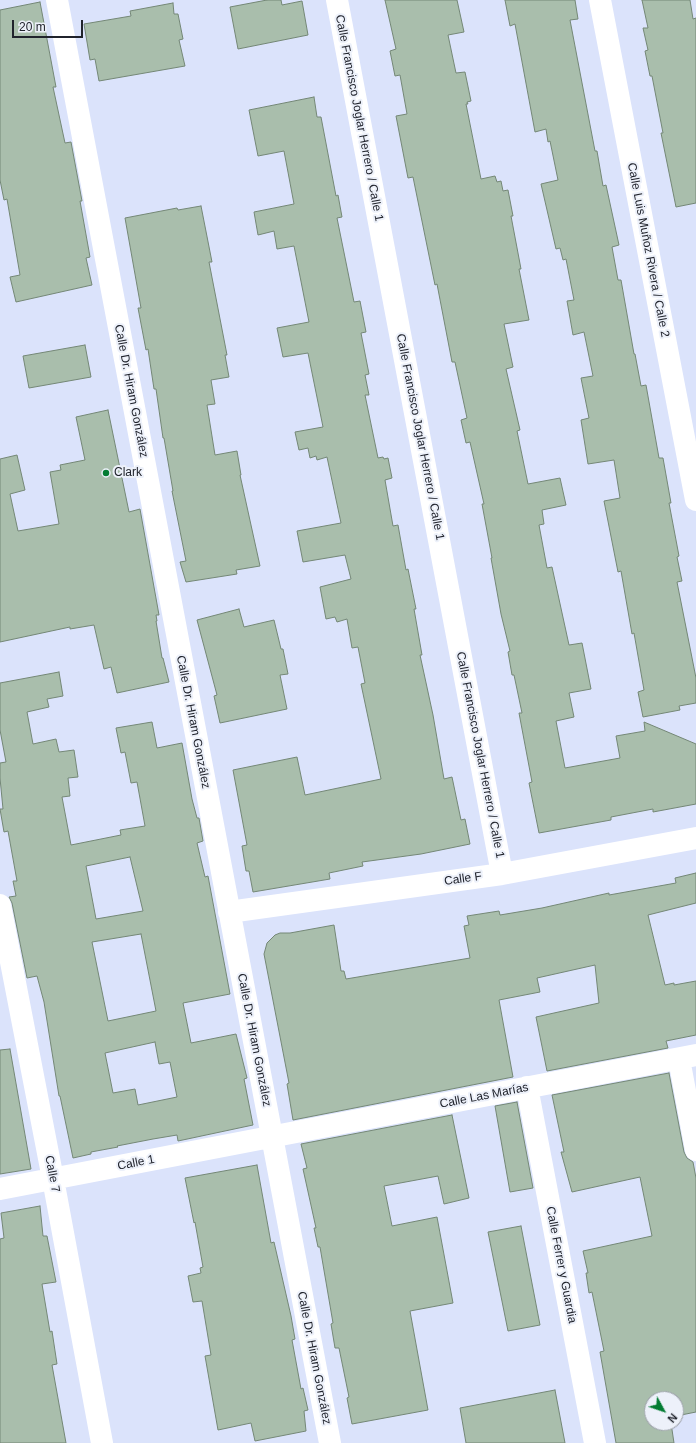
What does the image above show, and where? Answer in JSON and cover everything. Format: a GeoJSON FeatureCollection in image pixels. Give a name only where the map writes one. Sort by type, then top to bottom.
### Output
{"type":"FeatureCollection","features":[{"type":"Feature","properties":{"kind":"street","name":"Calle Francisco Joglar Herrero / Calle 1"},"geometry":{"type":"LineString","coordinates":[[337,0],[502,874]]}},
{"type":"Feature","properties":{"kind":"street","name":"Calle Luis Muñoz Rivera / Calle 2"},"geometry":{"type":"LineString","coordinates":[[600,0],[696,500]]}},
{"type":"Feature","properties":{"kind":"street","name":"Calle Dr. Hiram González"},"geometry":{"type":"LineString","coordinates":[[63,1],[229,912],[330,1443]]}},
{"type":"Feature","properties":{"kind":"street","name":"Calle F"},"geometry":{"type":"LineString","coordinates":[[229,912],[502,874],[696,838]]}},
{"type":"Feature","properties":{"kind":"street","name":"Calle 7"},"geometry":{"type":"LineString","coordinates":[[0,905],[102,1443]]}},
{"type":"Feature","properties":{"kind":"street","name":"Calle Las Marías"},"geometry":{"type":"LineString","coordinates":[[272,1137],[687,1057]]}},
{"type":"Feature","properties":{"kind":"street"},"geometry":{"type":"LineString","coordinates":[[687,1057],[696,1150]]}},
{"type":"Feature","properties":{"kind":"street","name":"Calle Ferrer y Guardia"},"geometry":{"type":"LineString","coordinates":[[527,1087],[595,1443]]}},
{"type":"Feature","properties":{"kind":"street","name":"Calle 1"},"geometry":{"type":"LineString","coordinates":[[0,1189],[272,1137]]}},
{"type":"Feature","properties":{"kind":"building"},"geometry":{"type":"Polygon","coordinates":[[[267,0],[281,0],[282,5],[302,1],[308,35],[238,49],[230,7],[267,0]]]}},
{"type":"Feature","properties":{"kind":"building"},"geometry":{"type":"Polygon","coordinates":[[[385,0],[457,0],[464,32],[448,35],[456,73],[465,72],[471,101],[467,102],[468,104],[466,104],[481,179],[495,176],[497,182],[501,181],[503,191],[508,190],[513,216],[511,216],[521,269],[519,269],[529,320],[504,324],[513,367],[506,369],[520,430],[517,431],[528,484],[560,478],[566,505],[542,510],[544,524],[539,525],[547,568],[552,567],[569,645],[582,643],[591,689],[569,693],[574,717],[556,721],[565,768],[620,758],[616,736],[645,731],[644,722],[696,744],[696,804],[653,812],[653,809],[611,817],[611,820],[539,833],[529,783],[532,782],[519,713],[522,713],[514,675],[512,675],[508,652],[510,651],[501,614],[482,504],[484,504],[470,442],[466,443],[461,420],[467,418],[455,362],[452,362],[437,284],[435,285],[413,177],[408,178],[396,116],[407,114],[400,75],[395,76],[390,51],[396,49],[385,0]]]}},
{"type":"Feature","properties":{"kind":"building"},"geometry":{"type":"Polygon","coordinates":[[[505,0],[575,0],[578,19],[570,20],[595,151],[597,151],[603,186],[606,185],[619,245],[612,247],[618,280],[621,280],[641,386],[646,385],[659,458],[663,458],[671,503],[669,503],[679,556],[677,557],[682,581],[677,582],[696,678],[696,703],[679,706],[680,710],[643,717],[638,692],[644,690],[634,633],[632,634],[621,571],[618,572],[604,501],[620,498],[614,460],[588,464],[581,420],[589,418],[581,378],[593,376],[584,332],[573,335],[567,301],[574,300],[566,259],[563,260],[560,248],[556,249],[541,184],[558,180],[546,129],[535,132],[515,24],[510,26],[505,0]]]}},
{"type":"Feature","properties":{"kind":"building"},"geometry":{"type":"Polygon","coordinates":[[[642,0],[690,0],[693,19],[696,18],[696,203],[676,207],[661,133],[663,133],[652,76],[650,76],[645,51],[648,50],[643,28],[648,28],[642,0]]]}},
{"type":"Feature","properties":{"kind":"building"},"geometry":{"type":"Polygon","coordinates":[[[40,2],[56,87],[53,87],[65,143],[71,142],[82,201],[80,201],[90,257],[86,258],[92,285],[16,302],[10,277],[20,275],[7,199],[4,200],[0,180],[0,10],[40,2]]]}},
{"type":"Feature","properties":{"kind":"building"},"geometry":{"type":"Polygon","coordinates":[[[173,3],[174,14],[178,14],[183,39],[179,40],[185,66],[99,81],[95,59],[90,60],[84,24],[131,16],[130,11],[173,3]]]}},
{"type":"Feature","properties":{"kind":"building"},"geometry":{"type":"Polygon","coordinates":[[[314,97],[317,117],[321,117],[336,196],[338,195],[342,217],[337,218],[354,302],[360,301],[366,332],[361,333],[369,374],[365,375],[369,395],[365,395],[378,458],[388,458],[392,478],[385,480],[393,526],[398,525],[406,570],[408,569],[416,609],[414,609],[422,655],[420,655],[433,715],[444,779],[452,777],[461,820],[465,819],[470,844],[421,854],[362,862],[363,866],[329,873],[330,879],[253,892],[249,871],[246,871],[242,846],[247,845],[233,770],[297,757],[305,795],[381,779],[361,684],[365,683],[358,647],[352,648],[347,619],[337,622],[335,617],[326,619],[320,587],[351,579],[345,555],[303,562],[297,531],[341,523],[327,457],[317,460],[316,456],[310,458],[308,448],[299,450],[295,432],[323,427],[308,353],[283,357],[277,328],[309,322],[294,246],[277,249],[274,231],[258,235],[254,212],[294,204],[284,151],[258,156],[249,110],[314,97]]]}},
{"type":"Feature","properties":{"kind":"building"},"geometry":{"type":"Polygon","coordinates":[[[201,206],[212,262],[209,262],[227,355],[225,355],[229,377],[211,380],[215,404],[207,405],[215,455],[237,451],[240,475],[260,566],[236,570],[237,574],[186,582],[180,562],[186,561],[172,491],[156,389],[154,389],[148,349],[146,350],[138,308],[141,308],[125,218],[177,208],[178,210],[201,206]]]}},
{"type":"Feature","properties":{"kind":"building"},"geometry":{"type":"Polygon","coordinates":[[[85,345],[91,377],[29,388],[23,356],[85,345]]]}},
{"type":"Feature","properties":{"kind":"building"},"geometry":{"type":"Polygon","coordinates":[[[108,410],[129,512],[140,509],[159,615],[156,615],[156,621],[162,658],[169,682],[117,693],[111,667],[104,669],[94,625],[70,629],[70,627],[0,642],[0,459],[17,455],[25,490],[10,494],[18,531],[59,524],[50,472],[61,470],[60,465],[85,460],[76,417],[108,410]]]}},
{"type":"Feature","properties":{"kind":"building"},"geometry":{"type":"Polygon","coordinates":[[[239,609],[244,627],[274,620],[281,649],[283,649],[288,674],[280,675],[287,709],[220,723],[214,696],[217,695],[197,620],[239,609]]]}},
{"type":"Feature","properties":{"kind":"building"},"geometry":{"type":"Polygon","coordinates":[[[59,672],[63,696],[47,699],[49,707],[27,712],[33,744],[56,739],[59,752],[74,750],[78,777],[68,778],[70,796],[62,797],[71,845],[121,835],[120,830],[145,826],[137,782],[131,783],[125,752],[121,753],[116,728],[152,722],[157,748],[182,743],[192,799],[197,818],[199,818],[203,841],[197,843],[205,877],[208,876],[230,994],[183,1003],[191,1043],[236,1034],[247,1078],[244,1079],[253,1125],[178,1141],[177,1135],[153,1139],[91,1152],[91,1154],[73,1158],[59,1096],[44,1002],[37,976],[27,978],[12,903],[9,897],[16,896],[13,881],[17,881],[8,831],[4,832],[0,809],[3,809],[0,763],[6,762],[0,730],[0,683],[59,672]],[[130,857],[86,866],[96,919],[143,911],[130,857]],[[141,934],[92,942],[108,1021],[156,1011],[141,934]],[[155,1042],[105,1053],[113,1093],[135,1089],[138,1105],[177,1097],[170,1062],[159,1064],[155,1042]]]}},
{"type":"Feature","properties":{"kind":"building"},"geometry":{"type":"Polygon","coordinates":[[[696,873],[696,903],[648,915],[665,985],[696,981],[696,1035],[666,1041],[668,1048],[547,1071],[536,1017],[599,1003],[595,965],[537,978],[540,992],[499,1000],[513,1077],[293,1120],[287,1084],[289,1083],[264,954],[267,943],[275,935],[334,925],[341,971],[344,971],[346,979],[470,958],[464,926],[469,925],[467,916],[499,911],[500,915],[542,908],[609,893],[609,895],[676,883],[675,878],[696,873]]]}},
{"type":"Feature","properties":{"kind":"building"},"geometry":{"type":"Polygon","coordinates":[[[10,1049],[31,1169],[0,1174],[0,1050],[10,1049]]]}},
{"type":"Feature","properties":{"kind":"building"},"geometry":{"type":"Polygon","coordinates":[[[669,1073],[684,1152],[687,1158],[693,1162],[696,1178],[696,1412],[684,1414],[684,1391],[644,1391],[644,1431],[672,1431],[674,1443],[616,1443],[600,1352],[604,1351],[592,1292],[589,1293],[586,1273],[588,1273],[583,1251],[652,1236],[640,1177],[572,1192],[561,1152],[564,1152],[552,1095],[669,1073]]]}},
{"type":"Feature","properties":{"kind":"building"},"geometry":{"type":"Polygon","coordinates":[[[517,1102],[533,1188],[510,1192],[495,1106],[517,1102]]]}},
{"type":"Feature","properties":{"kind":"building"},"geometry":{"type":"Polygon","coordinates":[[[452,1115],[469,1198],[444,1204],[438,1176],[384,1186],[392,1226],[437,1217],[453,1303],[410,1311],[428,1410],[352,1424],[347,1398],[349,1397],[339,1348],[335,1348],[331,1324],[333,1323],[320,1247],[318,1247],[314,1228],[316,1228],[303,1169],[307,1168],[301,1144],[452,1115]]]}},
{"type":"Feature","properties":{"kind":"building"},"geometry":{"type":"Polygon","coordinates":[[[257,1165],[271,1243],[274,1242],[291,1316],[295,1339],[292,1340],[301,1389],[303,1388],[308,1410],[304,1411],[306,1431],[255,1441],[251,1423],[218,1430],[205,1356],[211,1355],[202,1301],[193,1302],[188,1276],[201,1273],[200,1268],[203,1267],[185,1178],[257,1165]]]}},
{"type":"Feature","properties":{"kind":"building"},"geometry":{"type":"Polygon","coordinates":[[[40,1206],[43,1236],[47,1236],[56,1282],[42,1284],[57,1364],[52,1365],[66,1443],[0,1443],[0,1239],[4,1238],[1,1213],[40,1206]]]}},
{"type":"Feature","properties":{"kind":"building"},"geometry":{"type":"Polygon","coordinates":[[[521,1226],[540,1325],[508,1331],[488,1232],[521,1226]]]}},
{"type":"Feature","properties":{"kind":"building"},"geometry":{"type":"Polygon","coordinates":[[[555,1390],[565,1443],[466,1443],[460,1408],[555,1390]]]}},
{"type":"Feature","properties":{"kind":"place","name":"Clark"},"geometry":{"type":"Point","coordinates":[106,473]}}]}
